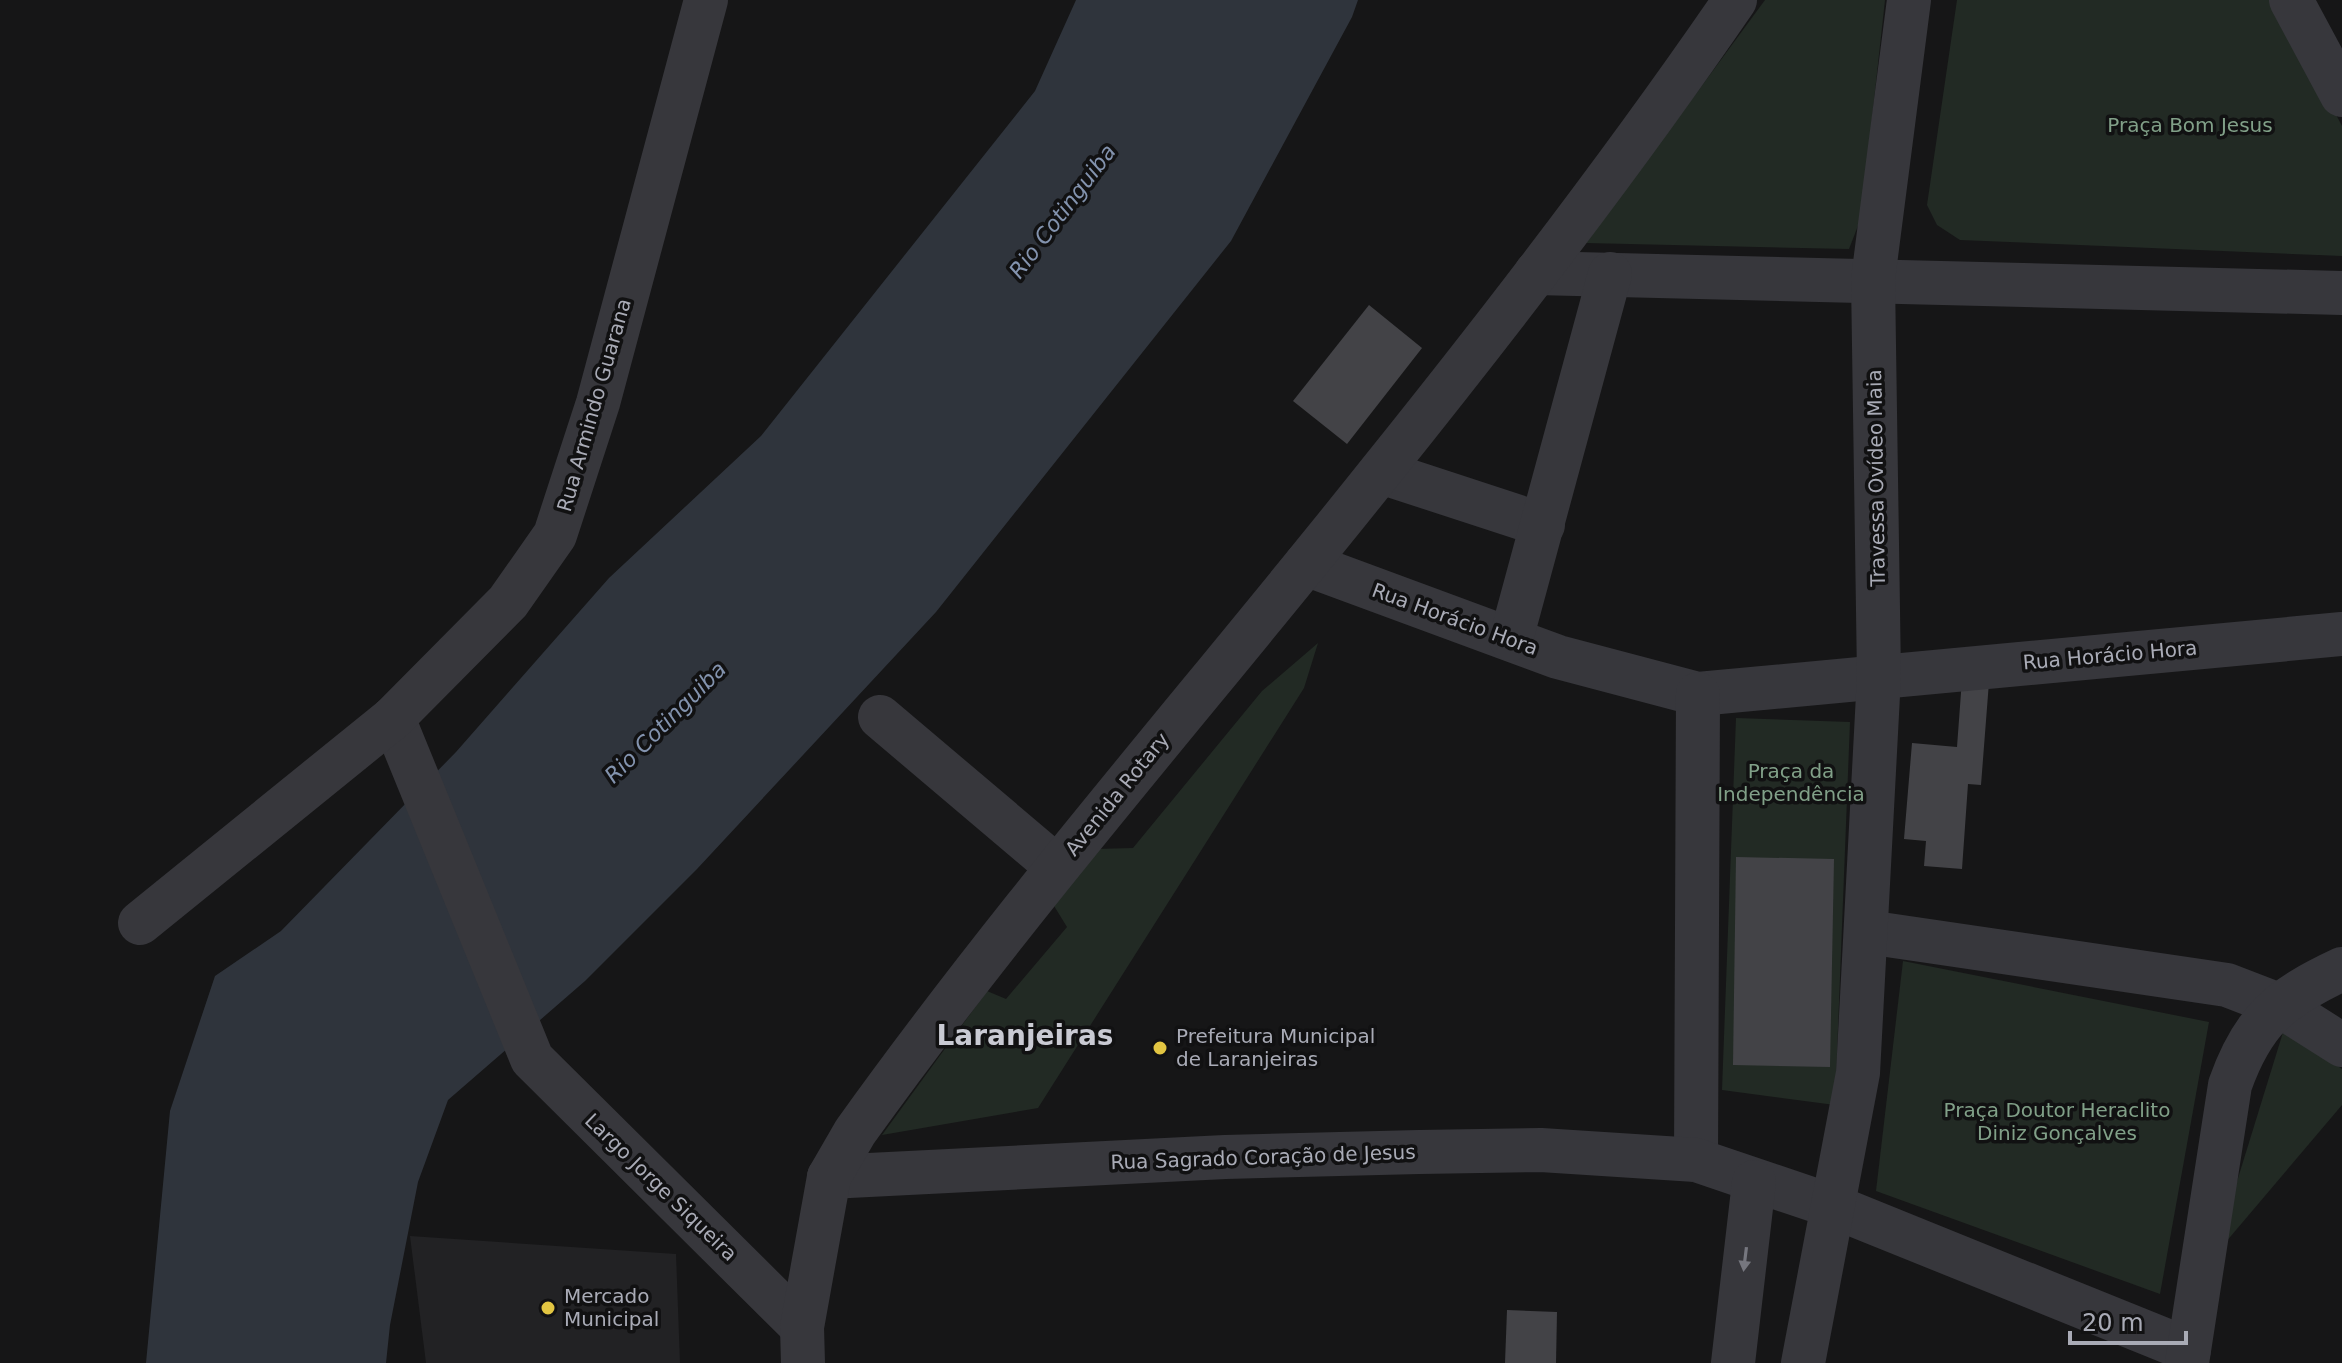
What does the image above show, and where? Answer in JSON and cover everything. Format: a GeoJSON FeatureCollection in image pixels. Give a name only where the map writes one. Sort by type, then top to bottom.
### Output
{"type":"FeatureCollection","features":[{"type":"Feature","properties":{"kind":"street","name":"Rua Armindo Guarana"},"geometry":{"type":"LineString","coordinates":[[140,923],[393,718],[508,602],[555,535],[598,403],[706,0]]}},
{"type":"Feature","properties":{"kind":"street"},"geometry":{"type":"LineString","coordinates":[[1536,273],[1735,0]]}},
{"type":"Feature","properties":{"kind":"street"},"geometry":{"type":"LineString","coordinates":[[1873,279],[1909,0]]}},
{"type":"Feature","properties":{"kind":"street"},"geometry":{"type":"LineString","coordinates":[[2291,0],[2342,95]]}},
{"type":"Feature","properties":{"kind":"street"},"geometry":{"type":"LineString","coordinates":[[1536,273],[2342,293]]}},
{"type":"Feature","properties":{"kind":"street","name":"Avenida Rotary"},"geometry":{"type":"LineString","coordinates":[[802,1345],[829,1177],[855,1132],[1057,867],[1381,472],[1536,273]]}},
{"type":"Feature","properties":{"kind":"street"},"geometry":{"type":"LineString","coordinates":[[1511,639],[1610,274]]}},
{"type":"Feature","properties":{"kind":"street","name":"Travessa Ovídeo Maia"},"geometry":{"type":"LineString","coordinates":[[1873,279],[1879,676]]}},
{"type":"Feature","properties":{"kind":"street"},"geometry":{"type":"LineString","coordinates":[[1381,472],[1543,525]]}},
{"type":"Feature","properties":{"kind":"street","name":"Rua Horácio Hora"},"geometry":{"type":"LineString","coordinates":[[1306,564],[1558,657],[1698,694]]}},
{"type":"Feature","properties":{"kind":"street","name":"Rua Horácio Hora"},"geometry":{"type":"LineString","coordinates":[[1879,676],[2342,634]]}},
{"type":"Feature","properties":{"kind":"street"},"geometry":{"type":"LineString","coordinates":[[1803,1363],[1835,1207],[1858,1073],[1879,676],[1698,694],[1696,1160],[1835,1207],[2188,1356],[2230,1085],[2244,1047],[2258,1025],[2279,1005],[2342,969]]}},
{"type":"Feature","properties":{"kind":"street"},"geometry":{"type":"LineString","coordinates":[[880,717],[1057,867]]}},
{"type":"Feature","properties":{"kind":"street","name":"Largo Jorge Siqueira"},"geometry":{"type":"LineString","coordinates":[[393,718],[523,1044],[544,1074],[802,1345]]}},
{"type":"Feature","properties":{"kind":"street"},"geometry":{"type":"LineString","coordinates":[[1867,932],[2227,985],[2279,1005],[2342,1045]]}},
{"type":"Feature","properties":{"kind":"street","name":"Rua Sagrado Coração de Jesus"},"geometry":{"type":"LineString","coordinates":[[829,1177],[1225,1157],[1419,1152],[1541,1150],[1696,1160]]}},
{"type":"Feature","properties":{"kind":"street"},"geometry":{"type":"LineString","coordinates":[[1733,1363],[1754,1182]]}},
{"type":"Feature","properties":{"kind":"shaded area","name":"Mercado Municipal"},"geometry":{"type":"Polygon","coordinates":[[[410,1236],[676,1254],[680,1363],[426,1363],[410,1236]]]}},
{"type":"Feature","properties":{"kind":"green space"},"geometry":{"type":"Polygon","coordinates":[[[1765,0],[1885,0],[1861,218],[1849,249],[1586,243],[1765,0]]]}},
{"type":"Feature","properties":{"kind":"green space","name":"Praça Bom Jesus"},"geometry":{"type":"Polygon","coordinates":[[[1957,0],[2276,0],[2342,126],[2342,256],[1960,240],[1937,225],[1927,205],[1957,0]]]}},
{"type":"Feature","properties":{"kind":"green space"},"geometry":{"type":"Polygon","coordinates":[[[1318,643],[1304,688],[1038,1108],[882,1135],[987,991],[1006,999],[1067,927],[1051,901],[1096,849],[1133,848],[1262,691],[1318,643]]]}},
{"type":"Feature","properties":{"kind":"green space","name":"Praça da Independência"},"geometry":{"type":"Polygon","coordinates":[[[1736,718],[1850,722],[1835,1105],[1722,1090],[1736,718]]]}},
{"type":"Feature","properties":{"kind":"green space","name":"Praça Doutor Heraclito Diniz Gonçalves"},"geometry":{"type":"Polygon","coordinates":[[[1903,961],[2209,1022],[2160,1294],[1876,1191],[1903,961]]]}},
{"type":"Feature","properties":{"kind":"green space"},"geometry":{"type":"Polygon","coordinates":[[[2284,1029],[2342,1069],[2342,1105],[2214,1256],[2284,1029]]]}},
{"type":"Feature","properties":{"kind":"water","name":"Rio Cotinguiba"},"geometry":{"type":"Polygon","coordinates":[[[1076,0],[1358,0],[1352,17],[1231,241],[936,612],[697,869],[585,981],[448,1100],[418,1182],[390,1325],[386,1363],[146,1363],[170,1111],[215,976],[281,931],[456,752],[609,578],[761,436],[1035,91],[1076,0]]]}},
{"type":"Feature","properties":{"kind":"building"},"geometry":{"type":"Polygon","coordinates":[[[1369,305],[1422,348],[1347,444],[1293,401],[1369,305]]]}},
{"type":"Feature","properties":{"kind":"building"},"geometry":{"type":"Polygon","coordinates":[[[1962,679],[1989,682],[1981,785],[1968,784],[1962,869],[1924,866],[1926,841],[1904,839],[1912,743],[1957,747],[1962,679]]]}},
{"type":"Feature","properties":{"kind":"building"},"geometry":{"type":"Polygon","coordinates":[[[1736,857],[1834,859],[1830,1067],[1733,1065],[1736,857]]]}},
{"type":"Feature","properties":{"kind":"building"},"geometry":{"type":"Polygon","coordinates":[[[1507,1310],[1557,1312],[1556,1363],[1505,1363],[1507,1310]]]}},
{"type":"Feature","properties":{"kind":"place","name":"Prefeitura Municipal de Laranjeiras"},"geometry":{"type":"Point","coordinates":[1160,1048]}},
{"type":"Feature","properties":{"kind":"place","name":"Mercado Municipal"},"geometry":{"type":"Point","coordinates":[548,1308]}},
{"type":"Feature","properties":{"kind":"district","name":"Laranjeiras"},"geometry":{"type":"Point","coordinates":[1025,1035]}}]}
